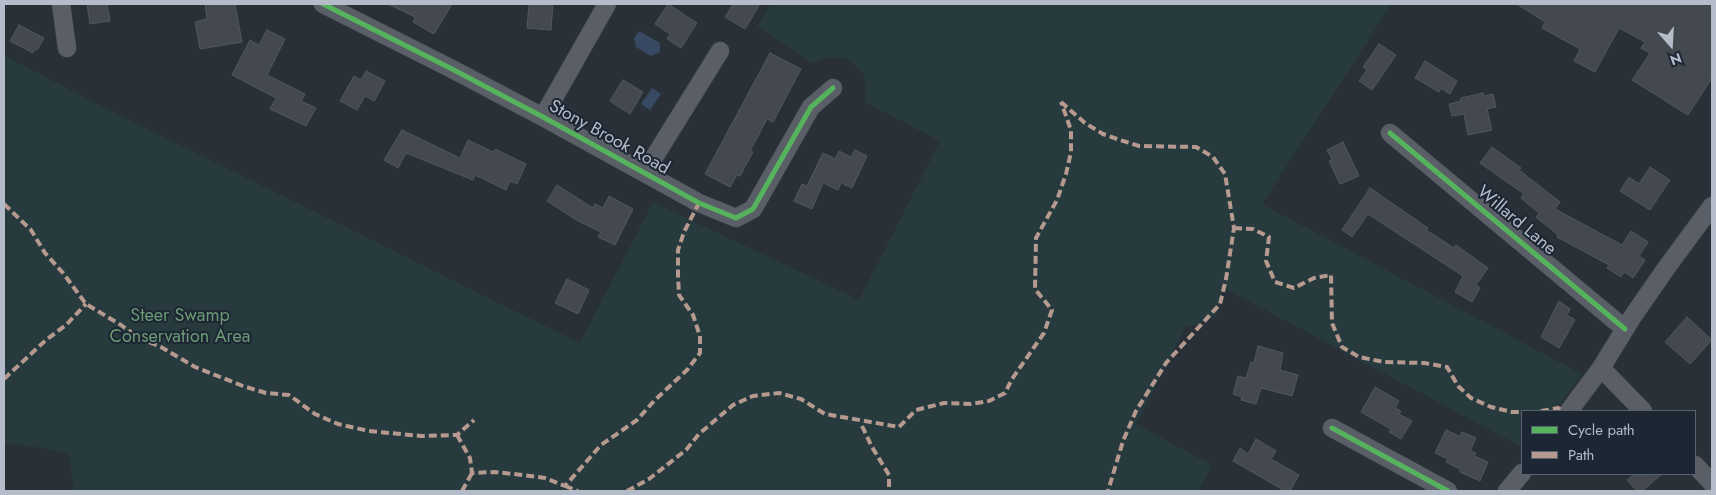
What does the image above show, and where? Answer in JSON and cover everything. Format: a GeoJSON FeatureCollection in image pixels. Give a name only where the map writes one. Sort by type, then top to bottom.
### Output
{"type":"FeatureCollection","features":[{"type":"Feature","properties":{"kind":"street"},"geometry":{"type":"LineString","coordinates":[[60,4],[67,48]]}},
{"type":"Feature","properties":{"kind":"street","name":"Stony Brook Road"},"geometry":{"type":"LineString","coordinates":[[323,4],[543,117],[699,204],[736,218],[753,209],[811,108],[833,88]]}},
{"type":"Feature","properties":{"kind":"street"},"geometry":{"type":"LineString","coordinates":[[543,117],[607,4]]}},
{"type":"Feature","properties":{"kind":"street"},"geometry":{"type":"LineString","coordinates":[[644,172],[720,51]]}},
{"type":"Feature","properties":{"kind":"street","name":"Willard Lane"},"geometry":{"type":"LineString","coordinates":[[1390,133],[1625,329]]}},
{"type":"Feature","properties":{"kind":"street"},"geometry":{"type":"LineString","coordinates":[[1570,410],[1601,368],[1667,267],[1712,206]]}},
{"type":"Feature","properties":{"kind":"street"},"geometry":{"type":"LineString","coordinates":[[1601,368],[1642,410]]}},
{"type":"Feature","properties":{"kind":"street"},"geometry":{"type":"LineString","coordinates":[[1332,428],[1448,491]]}},
{"type":"Feature","properties":{"kind":"street"},"geometry":{"type":"LineString","coordinates":[[1696,466],[1712,483]]}},
{"type":"Feature","properties":{"kind":"street"},"geometry":{"type":"LineString","coordinates":[[1507,491],[1521,474]]}},
{"type":"Feature","properties":{"kind":"green space","name":"Steer Swamp Conservation Area"},"geometry":{"type":"Polygon","coordinates":[[[771,4],[1389,4],[1391,5],[1262,204],[1582,374],[1556,410],[1521,410],[1521,446],[1224,288],[1218,314],[1201,324],[1186,327],[1136,424],[1212,465],[1198,491],[74,491],[69,453],[4,442],[4,55],[101,106],[580,343],[653,202],[859,300],[940,141],[864,102],[866,93],[864,76],[854,63],[847,59],[829,57],[813,63],[757,26],[771,4]]]}},
{"type":"Feature","properties":{"kind":"water"},"geometry":{"type":"Polygon","coordinates":[[[639,31],[660,43],[660,52],[651,56],[636,47],[634,38],[639,31]]]}},
{"type":"Feature","properties":{"kind":"water"},"geometry":{"type":"Polygon","coordinates":[[[652,88],[661,94],[650,110],[641,104],[652,88]]]}},
{"type":"Feature","properties":{"kind":"building"},"geometry":{"type":"Polygon","coordinates":[[[87,4],[107,4],[110,21],[90,24],[87,4]]]}},
{"type":"Feature","properties":{"kind":"building"},"geometry":{"type":"Polygon","coordinates":[[[205,4],[235,4],[242,42],[200,49],[195,22],[207,19],[205,4]]]}},
{"type":"Feature","properties":{"kind":"building"},"geometry":{"type":"Polygon","coordinates":[[[388,4],[452,4],[434,34],[413,22],[415,17],[388,4]]]}},
{"type":"Feature","properties":{"kind":"building"},"geometry":{"type":"Polygon","coordinates":[[[529,4],[553,4],[551,30],[527,28],[529,4]]]}},
{"type":"Feature","properties":{"kind":"building"},"geometry":{"type":"Polygon","coordinates":[[[668,4],[697,23],[681,48],[667,39],[670,34],[655,24],[668,4]]]}},
{"type":"Feature","properties":{"kind":"building"},"geometry":{"type":"Polygon","coordinates":[[[733,4],[760,4],[745,29],[725,17],[733,4]]]}},
{"type":"Feature","properties":{"kind":"building"},"geometry":{"type":"Polygon","coordinates":[[[1517,4],[1712,4],[1712,78],[1688,115],[1632,80],[1650,53],[1641,48],[1645,42],[1619,28],[1595,72],[1574,61],[1580,49],[1542,28],[1545,22],[1517,4]]]}},
{"type":"Feature","properties":{"kind":"building"},"geometry":{"type":"Polygon","coordinates":[[[19,25],[44,38],[33,53],[10,41],[19,25]]]}},
{"type":"Feature","properties":{"kind":"building"},"geometry":{"type":"Polygon","coordinates":[[[267,30],[285,39],[267,75],[305,94],[301,101],[316,108],[306,126],[270,109],[276,98],[232,75],[250,40],[259,45],[267,30]]]}},
{"type":"Feature","properties":{"kind":"building"},"geometry":{"type":"Polygon","coordinates":[[[1379,44],[1396,55],[1372,90],[1359,81],[1367,70],[1363,67],[1379,44]]]}},
{"type":"Feature","properties":{"kind":"building"},"geometry":{"type":"Polygon","coordinates":[[[770,53],[801,69],[773,122],[767,119],[750,151],[753,152],[740,176],[737,175],[730,187],[705,174],[770,53]]]}},
{"type":"Feature","properties":{"kind":"building"},"geometry":{"type":"Polygon","coordinates":[[[1425,61],[1457,81],[1450,94],[1441,88],[1439,92],[1415,78],[1425,61]]]}},
{"type":"Feature","properties":{"kind":"building"},"geometry":{"type":"Polygon","coordinates":[[[366,71],[385,81],[374,101],[365,96],[357,110],[340,101],[354,76],[361,80],[366,71]]]}},
{"type":"Feature","properties":{"kind":"building"},"geometry":{"type":"Polygon","coordinates":[[[623,80],[643,92],[630,114],[610,101],[623,80]]]}},
{"type":"Feature","properties":{"kind":"building"},"geometry":{"type":"Polygon","coordinates":[[[1483,93],[1484,96],[1493,94],[1496,107],[1487,109],[1492,130],[1468,135],[1464,114],[1452,116],[1449,104],[1461,101],[1461,98],[1483,93]]]}},
{"type":"Feature","properties":{"kind":"building"},"geometry":{"type":"Polygon","coordinates":[[[402,130],[460,158],[468,140],[493,152],[495,149],[526,164],[517,184],[510,181],[506,190],[475,175],[473,180],[406,153],[398,168],[384,160],[402,130]]]}},
{"type":"Feature","properties":{"kind":"building"},"geometry":{"type":"Polygon","coordinates":[[[1343,142],[1359,176],[1340,184],[1329,161],[1332,159],[1327,150],[1343,142]]]}},
{"type":"Feature","properties":{"kind":"building"},"geometry":{"type":"Polygon","coordinates":[[[1492,147],[1521,168],[1519,170],[1560,202],[1555,209],[1622,245],[1631,231],[1648,242],[1639,256],[1645,260],[1633,278],[1624,272],[1621,277],[1607,268],[1609,265],[1557,237],[1558,235],[1536,217],[1539,213],[1521,198],[1524,194],[1480,163],[1492,147]]]}},
{"type":"Feature","properties":{"kind":"building"},"geometry":{"type":"Polygon","coordinates":[[[855,150],[867,156],[852,188],[841,183],[838,190],[823,183],[812,209],[794,201],[802,184],[807,186],[823,153],[834,158],[834,161],[839,151],[851,157],[855,150]]]}},
{"type":"Feature","properties":{"kind":"building"},"geometry":{"type":"Polygon","coordinates":[[[1650,167],[1670,180],[1650,210],[1620,191],[1629,177],[1639,184],[1650,167]]]}},
{"type":"Feature","properties":{"kind":"building"},"geometry":{"type":"Polygon","coordinates":[[[557,185],[593,208],[595,204],[603,208],[609,196],[633,209],[615,245],[598,237],[601,232],[578,221],[547,201],[557,185]]]}},
{"type":"Feature","properties":{"kind":"building"},"geometry":{"type":"Polygon","coordinates":[[[1370,188],[1428,228],[1426,230],[1454,248],[1456,245],[1488,268],[1476,285],[1480,288],[1472,302],[1455,292],[1463,276],[1368,214],[1352,237],[1342,230],[1370,188]]]}},
{"type":"Feature","properties":{"kind":"building"},"geometry":{"type":"Polygon","coordinates":[[[567,279],[589,290],[578,314],[555,303],[567,279]]]}},
{"type":"Feature","properties":{"kind":"building"},"geometry":{"type":"Polygon","coordinates":[[[1559,301],[1570,309],[1567,315],[1575,320],[1559,348],[1541,337],[1559,301]]]}},
{"type":"Feature","properties":{"kind":"building"},"geometry":{"type":"Polygon","coordinates":[[[1687,317],[1712,340],[1690,364],[1665,342],[1687,317]]]}},
{"type":"Feature","properties":{"kind":"building"},"geometry":{"type":"Polygon","coordinates":[[[1258,346],[1283,353],[1280,370],[1298,375],[1292,396],[1261,388],[1256,404],[1241,400],[1242,397],[1233,394],[1238,376],[1246,378],[1251,362],[1254,363],[1258,346]]]}},
{"type":"Feature","properties":{"kind":"building"},"geometry":{"type":"Polygon","coordinates":[[[1375,387],[1399,401],[1395,408],[1401,411],[1399,414],[1412,421],[1401,439],[1389,432],[1391,429],[1361,412],[1375,387]]]}},
{"type":"Feature","properties":{"kind":"building"},"geometry":{"type":"Polygon","coordinates":[[[1446,430],[1459,436],[1462,432],[1476,438],[1470,451],[1476,453],[1474,456],[1488,462],[1480,481],[1460,472],[1460,469],[1446,462],[1448,459],[1435,453],[1446,430]]]}},
{"type":"Feature","properties":{"kind":"building"},"geometry":{"type":"Polygon","coordinates":[[[1256,439],[1276,451],[1271,459],[1299,475],[1290,491],[1285,491],[1233,461],[1240,448],[1248,454],[1256,439]]]}},
{"type":"Feature","properties":{"kind":"building"},"geometry":{"type":"Polygon","coordinates":[[[1634,475],[1661,475],[1642,491],[1637,491],[1627,480],[1634,475]]]}},
{"type":"Feature","properties":{"kind":"marked path"},"geometry":{"type":"LineString","coordinates":[[1061,102],[1085,123],[1103,134],[1139,146],[1196,147],[1213,157],[1225,174],[1234,228],[1220,304],[1166,363],[1136,411],[1123,441],[1108,491]]}},
{"type":"Feature","properties":{"kind":"marked path"},"geometry":{"type":"LineString","coordinates":[[627,491],[649,479],[686,450],[699,434],[733,405],[753,396],[779,393],[801,399],[825,414],[899,427],[916,410],[944,403],[971,404],[989,401],[1005,393],[1012,379],[1044,333],[1052,310],[1035,289],[1036,238],[1057,200],[1071,152],[1071,130],[1061,102]]}},
{"type":"Feature","properties":{"kind":"marked path"},"geometry":{"type":"LineString","coordinates":[[457,435],[470,458],[472,473],[495,472],[545,478],[565,486],[601,445],[637,420],[687,370],[700,353],[700,336],[693,315],[679,295],[678,275],[678,250],[684,232],[699,203]]}},
{"type":"Feature","properties":{"kind":"marked path"},"geometry":{"type":"LineString","coordinates":[[4,204],[31,230],[45,253],[86,304],[139,338],[161,347],[195,367],[266,393],[289,395],[315,414],[338,424],[369,431],[421,436],[457,435],[474,420]]}},
{"type":"Feature","properties":{"kind":"marked path"},"geometry":{"type":"LineString","coordinates":[[1234,228],[1253,229],[1269,237],[1266,261],[1275,282],[1294,288],[1314,278],[1331,275],[1332,323],[1342,347],[1359,357],[1384,362],[1424,363],[1447,367],[1458,386],[1471,398],[1491,407],[1521,412]]}},
{"type":"Feature","properties":{"kind":"marked path"},"geometry":{"type":"LineString","coordinates":[[4,379],[46,340],[66,325],[86,304]]}},
{"type":"Feature","properties":{"kind":"marked path"},"geometry":{"type":"LineString","coordinates":[[1547,410],[1558,408],[1562,410]]}},
{"type":"Feature","properties":{"kind":"marked path"},"geometry":{"type":"LineString","coordinates":[[862,426],[889,475],[889,491]]}},
{"type":"Feature","properties":{"kind":"marked path"},"geometry":{"type":"LineString","coordinates":[[462,491],[472,473]]}},
{"type":"Feature","properties":{"kind":"marked path"},"geometry":{"type":"LineString","coordinates":[[565,486],[578,491]]}},
{"type":"Feature","properties":{"kind":"cycle path"},"geometry":{"type":"LineString","coordinates":[[323,4],[543,117],[699,203],[736,218],[753,209],[811,107],[833,88]]}},
{"type":"Feature","properties":{"kind":"cycle path"},"geometry":{"type":"LineString","coordinates":[[1390,133],[1625,329]]}},
{"type":"Feature","properties":{"kind":"cycle path"},"geometry":{"type":"LineString","coordinates":[[1332,428],[1448,491]]}}]}
